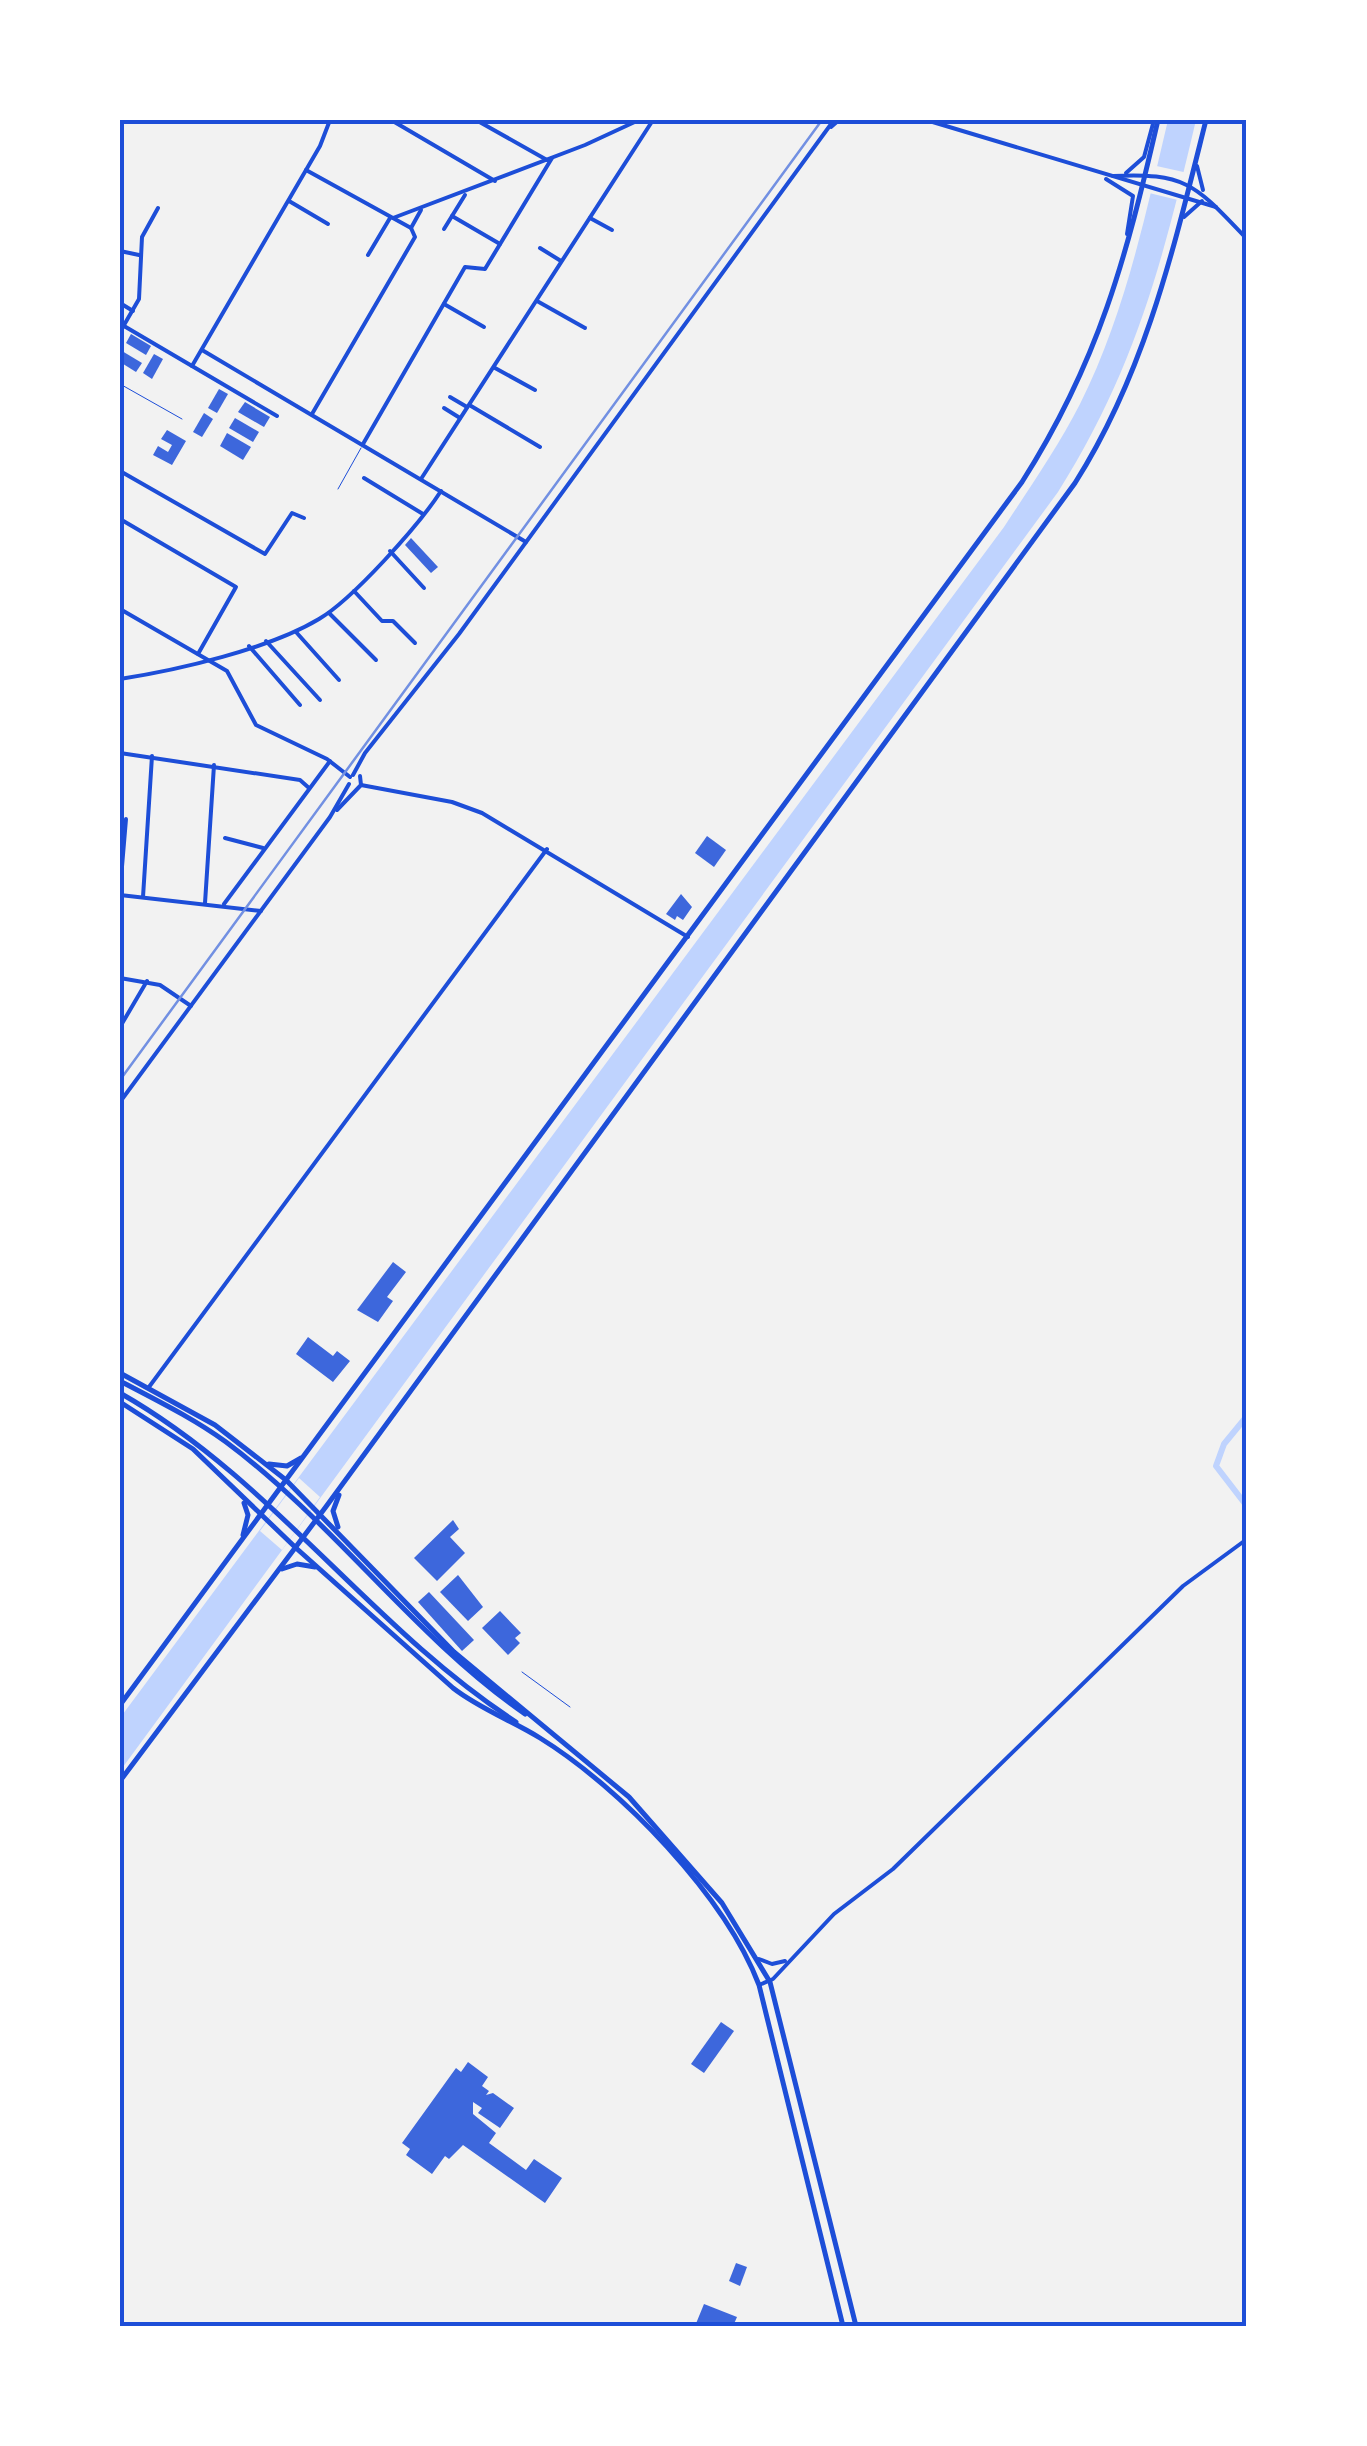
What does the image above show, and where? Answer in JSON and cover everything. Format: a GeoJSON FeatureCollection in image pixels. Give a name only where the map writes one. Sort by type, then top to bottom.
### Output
{"type":"FeatureCollection","features":[{"type":"Feature","properties":{"kind":"main road"},"geometry":{"type":"LineString","coordinates":[[120,1705],[1037,460],[1090,358],[1128,250],[1149,174],[1156,120]]}},
{"type":"Feature","properties":{"kind":"main road"},"geometry":{"type":"LineString","coordinates":[[120,1781],[322,1513],[1075,483],[1109,424],[1138,360],[1180,226],[1184,195],[1206,120]]}},
{"type":"Feature","properties":{"kind":"main road"},"geometry":{"type":"LineString","coordinates":[[120,1372],[215,1424],[286,1480],[446,1643],[641,1808],[706,1883],[759,1958],[770,1982],[856,2326]]}},
{"type":"Feature","properties":{"kind":"main road"},"geometry":{"type":"LineString","coordinates":[[120,1381],[195,1421],[257,1468],[450,1658],[543,1727]]}},
{"type":"Feature","properties":{"kind":"main road"},"geometry":{"type":"LineString","coordinates":[[120,1393],[188,1434],[246,1483],[456,1680],[610,1792],[668,1852],[731,1932],[759,1986],[842,2326]]}},
{"type":"Feature","properties":{"kind":"main road"},"geometry":{"type":"LineString","coordinates":[[120,1402],[189,1446],[453,1688],[481,1708],[538,1736]]}},
{"type":"Feature","properties":{"kind":"main road"},"geometry":{"type":"LineString","coordinates":[[265,1463],[282,1466],[303,1456]]}},
{"type":"Feature","properties":{"kind":"main road"},"geometry":{"type":"LineString","coordinates":[[342,1534],[333,1511],[346,1479]]}},
{"type":"Feature","properties":{"kind":"main road"},"geometry":{"type":"LineString","coordinates":[[237,1492],[248,1512],[242,1539]]}},
{"type":"Feature","properties":{"kind":"main road"},"geometry":{"type":"LineString","coordinates":[[278,1572],[297,1564],[318,1568]]}},
{"type":"Feature","properties":{"kind":"street"},"geometry":{"type":"LineString","coordinates":[[192,366],[306,170],[330,120]]}},
{"type":"Feature","properties":{"kind":"street"},"geometry":{"type":"LineString","coordinates":[[392,120],[495,180]]}},
{"type":"Feature","properties":{"kind":"street"},"geometry":{"type":"LineString","coordinates":[[476,120],[550,159]]}},
{"type":"Feature","properties":{"kind":"street"},"geometry":{"type":"LineString","coordinates":[[368,255],[391,218],[550,159],[638,120]]}},
{"type":"Feature","properties":{"kind":"street"},"geometry":{"type":"LineString","coordinates":[[421,479],[653,120]]}},
{"type":"Feature","properties":{"kind":"street"},"geometry":{"type":"LineString","coordinates":[[120,1102],[357,780],[364,753],[526,542],[836,120]]}},
{"type":"Feature","properties":{"kind":"street"},"geometry":{"type":"LineString","coordinates":[[926,120],[1100,175],[1204,198]]}},
{"type":"Feature","properties":{"kind":"street"},"geometry":{"type":"LineString","coordinates":[[1122,176],[1144,157],[1156,120]]}},
{"type":"Feature","properties":{"kind":"street"},"geometry":{"type":"LineString","coordinates":[[1198,151],[1198,177],[1204,198]]}},
{"type":"Feature","properties":{"kind":"street"},"geometry":{"type":"LineString","coordinates":[[363,444],[466,267],[484,270],[550,159]]}},
{"type":"Feature","properties":{"kind":"street"},"geometry":{"type":"LineString","coordinates":[[306,170],[411,228],[416,237],[312,414]]}},
{"type":"Feature","properties":{"kind":"street"},"geometry":{"type":"LineString","coordinates":[[1100,175],[1149,174],[1187,183],[1247,239]]}},
{"type":"Feature","properties":{"kind":"street"},"geometry":{"type":"LineString","coordinates":[[1100,175],[1133,196],[1128,250]]}},
{"type":"Feature","properties":{"kind":"street"},"geometry":{"type":"LineString","coordinates":[[444,229],[466,192]]}},
{"type":"Feature","properties":{"kind":"street"},"geometry":{"type":"LineString","coordinates":[[1180,226],[1189,208],[1204,198]]}},
{"type":"Feature","properties":{"kind":"street"},"geometry":{"type":"LineString","coordinates":[[288,200],[328,224]]}},
{"type":"Feature","properties":{"kind":"street"},"geometry":{"type":"LineString","coordinates":[[120,332],[140,294],[143,234],[158,208]]}},
{"type":"Feature","properties":{"kind":"street"},"geometry":{"type":"LineString","coordinates":[[411,228],[421,210]]}},
{"type":"Feature","properties":{"kind":"street"},"geometry":{"type":"LineString","coordinates":[[452,216],[501,245]]}},
{"type":"Feature","properties":{"kind":"street"},"geometry":{"type":"LineString","coordinates":[[590,218],[612,230]]}},
{"type":"Feature","properties":{"kind":"street"},"geometry":{"type":"LineString","coordinates":[[540,248],[561,261]]}},
{"type":"Feature","properties":{"kind":"street"},"geometry":{"type":"LineString","coordinates":[[120,251],[141,255]]}},
{"type":"Feature","properties":{"kind":"street"},"geometry":{"type":"LineString","coordinates":[[536,300],[585,328]]}},
{"type":"Feature","properties":{"kind":"street"},"geometry":{"type":"LineString","coordinates":[[120,303],[133,310]]}},
{"type":"Feature","properties":{"kind":"street"},"geometry":{"type":"LineString","coordinates":[[444,304],[484,327]]}},
{"type":"Feature","properties":{"kind":"street"},"geometry":{"type":"LineString","coordinates":[[124,326],[278,416]]}},
{"type":"Feature","properties":{"kind":"street"},"geometry":{"type":"LineString","coordinates":[[202,350],[526,542]]}},
{"type":"Feature","properties":{"kind":"street"},"geometry":{"type":"LineString","coordinates":[[494,367],[535,390]]}},
{"type":"Feature","properties":{"kind":"street"},"geometry":{"type":"LineString","coordinates":[[450,397],[540,447]]}},
{"type":"Feature","properties":{"kind":"street"},"geometry":{"type":"LineString","coordinates":[[444,408],[460,418]]}},
{"type":"Feature","properties":{"kind":"street"},"geometry":{"type":"LineString","coordinates":[[120,471],[265,554],[292,513],[304,518]]}},
{"type":"Feature","properties":{"kind":"street"},"geometry":{"type":"LineString","coordinates":[[364,478],[422,514]]}},
{"type":"Feature","properties":{"kind":"street"},"geometry":{"type":"LineString","coordinates":[[120,678],[171,671],[208,660],[294,630],[329,612],[390,551],[441,491]]}},
{"type":"Feature","properties":{"kind":"street"},"geometry":{"type":"LineString","coordinates":[[120,519],[236,587],[198,654]]}},
{"type":"Feature","properties":{"kind":"street"},"geometry":{"type":"LineString","coordinates":[[390,551],[424,588]]}},
{"type":"Feature","properties":{"kind":"street"},"geometry":{"type":"LineString","coordinates":[[352,590],[382,622],[394,622],[415,643]]}},
{"type":"Feature","properties":{"kind":"street"},"geometry":{"type":"LineString","coordinates":[[120,609],[234,679],[256,724],[372,786],[464,806],[547,849],[688,936]]}},
{"type":"Feature","properties":{"kind":"street"},"geometry":{"type":"LineString","coordinates":[[329,612],[376,660]]}},
{"type":"Feature","properties":{"kind":"street"},"geometry":{"type":"LineString","coordinates":[[294,630],[340,680]]}},
{"type":"Feature","properties":{"kind":"street"},"geometry":{"type":"LineString","coordinates":[[266,640],[320,700]]}},
{"type":"Feature","properties":{"kind":"street"},"geometry":{"type":"LineString","coordinates":[[249,646],[300,705]]}},
{"type":"Feature","properties":{"kind":"street"},"geometry":{"type":"LineString","coordinates":[[120,753],[300,780],[309,788]]}},
{"type":"Feature","properties":{"kind":"street"},"geometry":{"type":"LineString","coordinates":[[142,897],[152,756]]}},
{"type":"Feature","properties":{"kind":"street"},"geometry":{"type":"LineString","coordinates":[[224,904],[330,761]]}},
{"type":"Feature","properties":{"kind":"street"},"geometry":{"type":"LineString","coordinates":[[205,903],[214,765]]}},
{"type":"Feature","properties":{"kind":"street"},"geometry":{"type":"LineString","coordinates":[[330,817],[349,784],[357,780]]}},
{"type":"Feature","properties":{"kind":"street"},"geometry":{"type":"LineString","coordinates":[[126,819],[120,892],[260,911]]}},
{"type":"Feature","properties":{"kind":"street"},"geometry":{"type":"LineString","coordinates":[[226,838],[262,848]]}},
{"type":"Feature","properties":{"kind":"street"},"geometry":{"type":"LineString","coordinates":[[150,1387],[547,849]]}},
{"type":"Feature","properties":{"kind":"street"},"geometry":{"type":"LineString","coordinates":[[120,978],[147,982],[191,1006]]}},
{"type":"Feature","properties":{"kind":"street"},"geometry":{"type":"LineString","coordinates":[[120,1027],[147,982]]}},
{"type":"Feature","properties":{"kind":"street"},"geometry":{"type":"LineString","coordinates":[[759,1986],[770,1982],[834,1914],[901,1861],[1182,1586],[1247,1540]]}},
{"type":"Feature","properties":{"kind":"street"},"geometry":{"type":"LineString","coordinates":[[759,1958],[772,1964],[789,1960]]}},
{"type":"Feature","properties":{"kind":"lane"},"geometry":{"type":"LineString","coordinates":[[120,384],[182,419]]}},
{"type":"Feature","properties":{"kind":"lane"},"geometry":{"type":"LineString","coordinates":[[338,489],[363,444]]}},
{"type":"Feature","properties":{"kind":"lane"},"geometry":{"type":"LineString","coordinates":[[522,1672],[570,1707]]}},
{"type":"Feature","properties":{"kind":"water"},"geometry":{"type":"Polygon","coordinates":[[[1168,120],[1196,120],[1158,267],[1108,401],[1058,492],[120,1771],[120,1718],[1004,527],[1044,467],[1080,404],[1110,335],[1132,265],[1168,120]]]}},
{"type":"Feature","properties":{"kind":"pier"},"geometry":{"type":"Polygon","coordinates":[[[1152,165],[1188,173],[1182,201],[1145,192],[1152,165]]]}},
{"type":"Feature","properties":{"kind":"pier"},"geometry":{"type":"Polygon","coordinates":[[[299,1478],[320,1497],[282,1550],[260,1531],[299,1478]]]}},
{"type":"Feature","properties":{"kind":"building"},"geometry":{"type":"Polygon","coordinates":[[[131,334],[151,346],[146,355],[126,343],[131,334]]]}},
{"type":"Feature","properties":{"kind":"building"},"geometry":{"type":"Polygon","coordinates":[[[122,351],[142,363],[136,372],[120,362],[122,351]]]}},
{"type":"Feature","properties":{"kind":"building"},"geometry":{"type":"Polygon","coordinates":[[[154,354],[163,359],[152,379],[143,373],[154,354]]]}},
{"type":"Feature","properties":{"kind":"building"},"geometry":{"type":"Polygon","coordinates":[[[219,389],[228,394],[217,413],[208,408],[219,389]]]}},
{"type":"Feature","properties":{"kind":"building"},"geometry":{"type":"Polygon","coordinates":[[[245,402],[270,417],[264,427],[238,412],[245,402]]]}},
{"type":"Feature","properties":{"kind":"building"},"geometry":{"type":"Polygon","coordinates":[[[204,413],[213,419],[202,437],[193,432],[204,413]]]}},
{"type":"Feature","properties":{"kind":"building"},"geometry":{"type":"Polygon","coordinates":[[[235,418],[259,432],[253,442],[229,428],[235,418]]]}},
{"type":"Feature","properties":{"kind":"building"},"geometry":{"type":"Polygon","coordinates":[[[167,430],[186,441],[172,465],[153,455],[158,446],[168,452],[172,445],[161,439],[167,430]]]}},
{"type":"Feature","properties":{"kind":"building"},"geometry":{"type":"Polygon","coordinates":[[[227,433],[251,447],[243,460],[220,446],[227,433]]]}},
{"type":"Feature","properties":{"kind":"building"},"geometry":{"type":"Polygon","coordinates":[[[411,538],[438,567],[431,573],[405,545],[411,538]]]}},
{"type":"Feature","properties":{"kind":"building"},"geometry":{"type":"Polygon","coordinates":[[[707,836],[726,850],[714,867],[695,853],[707,836]]]}},
{"type":"Feature","properties":{"kind":"building"},"geometry":{"type":"Polygon","coordinates":[[[681,894],[692,907],[683,920],[677,916],[675,920],[666,914],[681,894]]]}},
{"type":"Feature","properties":{"kind":"building"},"geometry":{"type":"Polygon","coordinates":[[[393,1262],[406,1272],[387,1297],[393,1301],[378,1322],[357,1310],[393,1262]]]}},
{"type":"Feature","properties":{"kind":"building"},"geometry":{"type":"Polygon","coordinates":[[[308,1337],[333,1356],[337,1351],[350,1361],[333,1382],[296,1354],[308,1337]]]}},
{"type":"Feature","properties":{"kind":"building"},"geometry":{"type":"Polygon","coordinates":[[[453,1520],[459,1529],[450,1537],[465,1553],[437,1581],[414,1558],[453,1520]]]}},
{"type":"Feature","properties":{"kind":"building"},"geometry":{"type":"Polygon","coordinates":[[[458,1575],[483,1607],[468,1621],[440,1592],[458,1575]]]}},
{"type":"Feature","properties":{"kind":"building"},"geometry":{"type":"Polygon","coordinates":[[[429,1592],[474,1640],[462,1651],[418,1602],[429,1592]]]}},
{"type":"Feature","properties":{"kind":"building"},"geometry":{"type":"Polygon","coordinates":[[[500,1611],[521,1633],[515,1638],[520,1643],[508,1655],[482,1628],[500,1611]]]}},
{"type":"Feature","properties":{"kind":"building"},"geometry":{"type":"Polygon","coordinates":[[[721,2022],[734,2031],[704,2073],[691,2064],[721,2022]]]}},
{"type":"Feature","properties":{"kind":"building"},"geometry":{"type":"Polygon","coordinates":[[[468,2062],[488,2077],[482,2086],[489,2091],[486,2095],[493,2093],[514,2108],[500,2128],[478,2113],[482,2108],[473,2102],[473,2114],[496,2133],[489,2143],[526,2170],[534,2159],[562,2178],[545,2203],[463,2145],[449,2159],[445,2156],[432,2174],[406,2155],[410,2149],[402,2143],[456,2068],[461,2072],[468,2062]]]}},
{"type":"Feature","properties":{"kind":"building"},"geometry":{"type":"Polygon","coordinates":[[[736,2263],[747,2267],[740,2286],[729,2281],[736,2263]]]}},
{"type":"Feature","properties":{"kind":"building"},"geometry":{"type":"Polygon","coordinates":[[[704,2304],[737,2317],[733,2326],[695,2326],[704,2304]]]}},
{"type":"Feature","properties":{"kind":"waterway"},"geometry":{"type":"LineString","coordinates":[[1245,1530],[1246,1505],[1216,1466],[1224,1444],[1247,1416]]}},
{"type":"Feature","properties":{"kind":"railway"},"geometry":{"type":"LineString","coordinates":[[120,1080],[822,120]]}}]}
